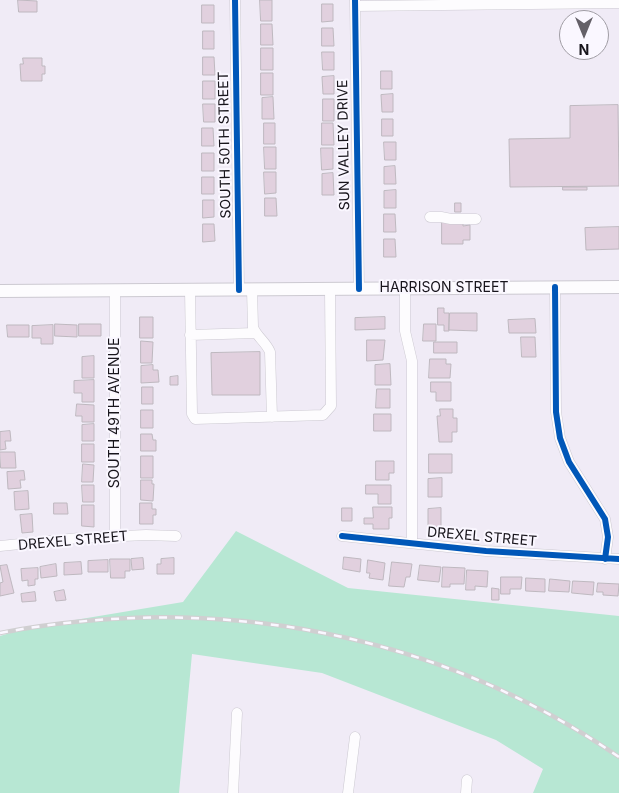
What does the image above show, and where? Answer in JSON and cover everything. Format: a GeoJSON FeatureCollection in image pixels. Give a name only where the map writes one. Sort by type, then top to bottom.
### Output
{"type":"FeatureCollection","features":[{"type":"Feature","properties":{"kind":"main road","name":"HARRISON STREET"},"geometry":{"type":"LineString","coordinates":[[0,292],[619,286]]}},
{"type":"Feature","properties":{"kind":"street","name":"SOUTH 50TH STREET"},"geometry":{"type":"LineString","coordinates":[[235,0],[246,290],[255,333]]}},
{"type":"Feature","properties":{"kind":"street"},"geometry":{"type":"LineString","coordinates":[[355,3],[619,3]]}},
{"type":"Feature","properties":{"kind":"street","name":"SUN VALLEY DRIVE"},"geometry":{"type":"LineString","coordinates":[[355,3],[359,289]]}},
{"type":"Feature","properties":{"kind":"street"},"geometry":{"type":"LineString","coordinates":[[430,217],[476,219]]}},
{"type":"Feature","properties":{"kind":"street"},"geometry":{"type":"LineString","coordinates":[[555,287],[556,412],[560,438],[569,462],[605,519],[608,537],[605,558]]}},
{"type":"Feature","properties":{"kind":"street"},"geometry":{"type":"LineString","coordinates":[[405,288],[405,331],[412,361],[412,543]]}},
{"type":"Feature","properties":{"kind":"street"},"geometry":{"type":"LineString","coordinates":[[190,290],[192,414],[195,418],[323,415],[331,406],[330,289]]}},
{"type":"Feature","properties":{"kind":"street","name":"SOUTH 49TH AVENUE"},"geometry":{"type":"LineString","coordinates":[[116,291],[116,536]]}},
{"type":"Feature","properties":{"kind":"street"},"geometry":{"type":"LineString","coordinates":[[190,335],[255,333],[267,345],[270,352],[272,416]]}},
{"type":"Feature","properties":{"kind":"street","name":"DREXEL STREET"},"geometry":{"type":"LineString","coordinates":[[0,546],[79,538],[176,536]]}},
{"type":"Feature","properties":{"kind":"street","name":"DREXEL STREET"},"geometry":{"type":"LineString","coordinates":[[342,536],[486,551],[619,559]]}},
{"type":"Feature","properties":{"kind":"street"},"geometry":{"type":"LineString","coordinates":[[233,793],[237,714]]}},
{"type":"Feature","properties":{"kind":"street"},"geometry":{"type":"LineString","coordinates":[[348,793],[354,737]]}},
{"type":"Feature","properties":{"kind":"street"},"geometry":{"type":"LineString","coordinates":[[466,793],[467,780]]}},
{"type":"Feature","properties":{"kind":"green space"},"geometry":{"type":"Polygon","coordinates":[[[236,531],[348,588],[619,616],[619,793],[533,793],[543,769],[496,740],[322,673],[192,654],[179,793],[0,793],[0,636],[27,628],[183,602],[236,531]]]}},
{"type":"Feature","properties":{"kind":"building"},"geometry":{"type":"Polygon","coordinates":[[[18,0],[37,1],[37,12],[19,12],[18,0]]]}},
{"type":"Feature","properties":{"kind":"building"},"geometry":{"type":"Polygon","coordinates":[[[260,0],[272,0],[272,21],[261,21],[260,0]]]}},
{"type":"Feature","properties":{"kind":"building"},"geometry":{"type":"Polygon","coordinates":[[[322,4],[333,4],[333,21],[322,22],[322,4]]]}},
{"type":"Feature","properties":{"kind":"building"},"geometry":{"type":"Polygon","coordinates":[[[202,5],[214,5],[214,23],[202,23],[202,5]]]}},
{"type":"Feature","properties":{"kind":"building"},"geometry":{"type":"Polygon","coordinates":[[[261,24],[272,24],[273,45],[261,45],[261,24]]]}},
{"type":"Feature","properties":{"kind":"building"},"geometry":{"type":"Polygon","coordinates":[[[322,28],[333,28],[334,46],[322,46],[322,28]]]}},
{"type":"Feature","properties":{"kind":"building"},"geometry":{"type":"Polygon","coordinates":[[[203,31],[214,31],[214,49],[203,49],[203,31]]]}},
{"type":"Feature","properties":{"kind":"building"},"geometry":{"type":"Polygon","coordinates":[[[261,48],[273,48],[273,70],[261,70],[261,48]]]}},
{"type":"Feature","properties":{"kind":"building"},"geometry":{"type":"Polygon","coordinates":[[[322,52],[334,52],[334,70],[323,70],[322,52]]]}},
{"type":"Feature","properties":{"kind":"building"},"geometry":{"type":"Polygon","coordinates":[[[203,57],[214,57],[215,75],[203,75],[203,57]]]}},
{"type":"Feature","properties":{"kind":"building"},"geometry":{"type":"Polygon","coordinates":[[[23,58],[42,58],[45,74],[42,74],[42,81],[21,81],[20,64],[23,64],[23,58]]]}},
{"type":"Feature","properties":{"kind":"building"},"geometry":{"type":"Polygon","coordinates":[[[381,71],[392,71],[392,89],[381,89],[381,71]]]}},
{"type":"Feature","properties":{"kind":"building"},"geometry":{"type":"Polygon","coordinates":[[[261,73],[273,73],[273,95],[261,95],[261,73]]]}},
{"type":"Feature","properties":{"kind":"building"},"geometry":{"type":"Polygon","coordinates":[[[334,76],[334,94],[323,94],[322,77],[334,76]]]}},
{"type":"Feature","properties":{"kind":"building"},"geometry":{"type":"Polygon","coordinates":[[[203,81],[215,81],[215,99],[203,99],[203,81]]]}},
{"type":"Feature","properties":{"kind":"building"},"geometry":{"type":"Polygon","coordinates":[[[393,94],[393,112],[382,112],[381,95],[393,94]]]}},
{"type":"Feature","properties":{"kind":"building"},"geometry":{"type":"Polygon","coordinates":[[[273,97],[274,119],[262,119],[262,98],[273,97]]]}},
{"type":"Feature","properties":{"kind":"building"},"geometry":{"type":"Polygon","coordinates":[[[323,99],[334,99],[334,121],[323,121],[323,99]]]}},
{"type":"Feature","properties":{"kind":"building"},"geometry":{"type":"Polygon","coordinates":[[[203,104],[215,104],[215,122],[204,122],[203,104]]]}},
{"type":"Feature","properties":{"kind":"building"},"geometry":{"type":"Polygon","coordinates":[[[618,105],[619,186],[510,187],[509,139],[570,138],[570,106],[618,105]]]}},
{"type":"Feature","properties":{"kind":"building"},"geometry":{"type":"Polygon","coordinates":[[[382,119],[393,119],[393,136],[382,136],[382,119]]]}},
{"type":"Feature","properties":{"kind":"building"},"geometry":{"type":"Polygon","coordinates":[[[264,123],[275,123],[275,144],[264,144],[264,123]]]}},
{"type":"Feature","properties":{"kind":"building"},"geometry":{"type":"Polygon","coordinates":[[[322,123],[333,123],[334,145],[322,145],[322,123]]]}},
{"type":"Feature","properties":{"kind":"building"},"geometry":{"type":"Polygon","coordinates":[[[202,128],[213,128],[214,146],[202,146],[202,128]]]}},
{"type":"Feature","properties":{"kind":"building"},"geometry":{"type":"Polygon","coordinates":[[[384,142],[396,142],[396,160],[385,160],[384,142]]]}},
{"type":"Feature","properties":{"kind":"building"},"geometry":{"type":"Polygon","coordinates":[[[264,147],[276,147],[276,169],[265,169],[264,147]]]}},
{"type":"Feature","properties":{"kind":"building"},"geometry":{"type":"Polygon","coordinates":[[[321,148],[333,148],[333,169],[322,170],[321,148]]]}},
{"type":"Feature","properties":{"kind":"building"},"geometry":{"type":"Polygon","coordinates":[[[202,153],[214,153],[214,171],[202,171],[202,153]]]}},
{"type":"Feature","properties":{"kind":"building"},"geometry":{"type":"Polygon","coordinates":[[[395,166],[396,184],[384,184],[384,167],[395,166]]]}},
{"type":"Feature","properties":{"kind":"building"},"geometry":{"type":"Polygon","coordinates":[[[264,172],[276,172],[276,193],[265,194],[264,172]]]}},
{"type":"Feature","properties":{"kind":"building"},"geometry":{"type":"Polygon","coordinates":[[[333,173],[334,195],[322,195],[322,174],[333,173]]]}},
{"type":"Feature","properties":{"kind":"building"},"geometry":{"type":"Polygon","coordinates":[[[202,177],[214,177],[214,194],[202,194],[202,177]]]}},
{"type":"Feature","properties":{"kind":"building"},"geometry":{"type":"Polygon","coordinates":[[[563,187],[587,187],[587,190],[563,190],[563,187]]]}},
{"type":"Feature","properties":{"kind":"building"},"geometry":{"type":"Polygon","coordinates":[[[396,190],[396,208],[384,208],[384,191],[396,190]]]}},
{"type":"Feature","properties":{"kind":"building"},"geometry":{"type":"Polygon","coordinates":[[[265,198],[276,198],[277,216],[265,216],[265,198]]]}},
{"type":"Feature","properties":{"kind":"building"},"geometry":{"type":"Polygon","coordinates":[[[203,200],[214,200],[214,217],[203,218],[203,200]]]}},
{"type":"Feature","properties":{"kind":"building"},"geometry":{"type":"Polygon","coordinates":[[[455,203],[461,203],[461,212],[455,212],[455,203]]]}},
{"type":"Feature","properties":{"kind":"building"},"geometry":{"type":"Polygon","coordinates":[[[384,214],[395,214],[396,232],[384,232],[384,214]]]}},
{"type":"Feature","properties":{"kind":"building"},"geometry":{"type":"Polygon","coordinates":[[[442,222],[463,222],[463,226],[470,225],[470,240],[463,240],[463,244],[442,244],[442,222]]]}},
{"type":"Feature","properties":{"kind":"building"},"geometry":{"type":"Polygon","coordinates":[[[203,224],[214,224],[215,241],[203,242],[203,224]]]}},
{"type":"Feature","properties":{"kind":"building"},"geometry":{"type":"Polygon","coordinates":[[[619,227],[619,249],[586,250],[585,228],[619,227]]]}},
{"type":"Feature","properties":{"kind":"building"},"geometry":{"type":"Polygon","coordinates":[[[384,239],[395,239],[396,257],[384,257],[384,239]]]}},
{"type":"Feature","properties":{"kind":"building"},"geometry":{"type":"Polygon","coordinates":[[[438,308],[444,308],[444,313],[449,313],[449,331],[444,331],[444,325],[438,325],[438,308]]]}},
{"type":"Feature","properties":{"kind":"building"},"geometry":{"type":"Polygon","coordinates":[[[450,313],[477,313],[477,331],[449,330],[450,313]]]}},
{"type":"Feature","properties":{"kind":"building"},"geometry":{"type":"Polygon","coordinates":[[[140,317],[153,317],[153,338],[140,338],[140,317]]]}},
{"type":"Feature","properties":{"kind":"building"},"geometry":{"type":"Polygon","coordinates":[[[385,317],[385,329],[355,330],[355,318],[385,317]]]}},
{"type":"Feature","properties":{"kind":"building"},"geometry":{"type":"Polygon","coordinates":[[[535,319],[536,333],[509,333],[508,320],[535,319]]]}},
{"type":"Feature","properties":{"kind":"building"},"geometry":{"type":"Polygon","coordinates":[[[55,324],[77,325],[77,337],[55,336],[55,324]]]}},
{"type":"Feature","properties":{"kind":"building"},"geometry":{"type":"Polygon","coordinates":[[[79,324],[101,324],[101,336],[79,336],[79,324]]]}},
{"type":"Feature","properties":{"kind":"building"},"geometry":{"type":"Polygon","coordinates":[[[424,324],[436,324],[436,341],[423,341],[424,324]]]}},
{"type":"Feature","properties":{"kind":"building"},"geometry":{"type":"Polygon","coordinates":[[[7,325],[29,325],[29,337],[8,337],[7,325]]]}},
{"type":"Feature","properties":{"kind":"building"},"geometry":{"type":"Polygon","coordinates":[[[53,325],[53,344],[41,344],[41,338],[32,338],[32,326],[53,325]]]}},
{"type":"Feature","properties":{"kind":"building"},"geometry":{"type":"Polygon","coordinates":[[[521,337],[535,337],[536,357],[522,357],[521,337]]]}},
{"type":"Feature","properties":{"kind":"building"},"geometry":{"type":"Polygon","coordinates":[[[367,340],[385,340],[383,360],[367,361],[367,340]]]}},
{"type":"Feature","properties":{"kind":"building"},"geometry":{"type":"Polygon","coordinates":[[[141,341],[153,342],[152,363],[141,363],[141,341]]]}},
{"type":"Feature","properties":{"kind":"building"},"geometry":{"type":"Polygon","coordinates":[[[434,342],[457,342],[457,353],[434,353],[434,342]]]}},
{"type":"Feature","properties":{"kind":"building"},"geometry":{"type":"Polygon","coordinates":[[[260,352],[260,395],[212,395],[211,353],[260,352]]]}},
{"type":"Feature","properties":{"kind":"building"},"geometry":{"type":"Polygon","coordinates":[[[94,356],[94,378],[82,378],[82,357],[94,356]]]}},
{"type":"Feature","properties":{"kind":"building"},"geometry":{"type":"Polygon","coordinates":[[[430,359],[446,359],[446,364],[451,364],[450,378],[429,378],[430,359]]]}},
{"type":"Feature","properties":{"kind":"building"},"geometry":{"type":"Polygon","coordinates":[[[390,364],[391,385],[375,385],[375,365],[390,364]]]}},
{"type":"Feature","properties":{"kind":"building"},"geometry":{"type":"Polygon","coordinates":[[[153,365],[153,370],[158,370],[159,382],[141,383],[141,366],[153,365]]]}},
{"type":"Feature","properties":{"kind":"building"},"geometry":{"type":"Polygon","coordinates":[[[178,376],[178,385],[170,385],[170,377],[178,376]]]}},
{"type":"Feature","properties":{"kind":"building"},"geometry":{"type":"Polygon","coordinates":[[[94,380],[94,402],[82,402],[82,393],[74,393],[74,381],[94,380]]]}},
{"type":"Feature","properties":{"kind":"building"},"geometry":{"type":"Polygon","coordinates":[[[431,382],[451,382],[451,401],[436,401],[436,392],[431,392],[431,382]]]}},
{"type":"Feature","properties":{"kind":"building"},"geometry":{"type":"Polygon","coordinates":[[[142,387],[153,387],[153,404],[142,404],[142,387]]]}},
{"type":"Feature","properties":{"kind":"building"},"geometry":{"type":"Polygon","coordinates":[[[377,389],[390,389],[390,408],[376,408],[377,389]]]}},
{"type":"Feature","properties":{"kind":"building"},"geometry":{"type":"Polygon","coordinates":[[[77,404],[94,405],[94,422],[82,422],[82,416],[76,416],[77,404]]]}},
{"type":"Feature","properties":{"kind":"building"},"geometry":{"type":"Polygon","coordinates":[[[440,409],[453,409],[453,418],[457,418],[457,432],[452,432],[452,442],[439,442],[437,416],[440,416],[440,409]]]}},
{"type":"Feature","properties":{"kind":"building"},"geometry":{"type":"Polygon","coordinates":[[[141,410],[153,410],[153,428],[141,428],[141,410]]]}},
{"type":"Feature","properties":{"kind":"building"},"geometry":{"type":"Polygon","coordinates":[[[374,414],[391,414],[391,431],[374,431],[374,414]]]}},
{"type":"Feature","properties":{"kind":"building"},"geometry":{"type":"Polygon","coordinates":[[[94,424],[94,441],[82,441],[82,425],[94,424]]]}},
{"type":"Feature","properties":{"kind":"building"},"geometry":{"type":"Polygon","coordinates":[[[10,431],[11,441],[5,441],[6,449],[0,450],[0,432],[10,431]]]}},
{"type":"Feature","properties":{"kind":"building"},"geometry":{"type":"Polygon","coordinates":[[[141,434],[152,434],[153,440],[156,440],[156,451],[141,451],[141,434]]]}},
{"type":"Feature","properties":{"kind":"building"},"geometry":{"type":"Polygon","coordinates":[[[82,444],[94,444],[94,462],[82,462],[82,444]]]}},
{"type":"Feature","properties":{"kind":"building"},"geometry":{"type":"Polygon","coordinates":[[[0,452],[15,452],[16,468],[1,468],[0,452]]]}},
{"type":"Feature","properties":{"kind":"building"},"geometry":{"type":"Polygon","coordinates":[[[429,454],[452,454],[452,473],[429,473],[429,454]]]}},
{"type":"Feature","properties":{"kind":"building"},"geometry":{"type":"Polygon","coordinates":[[[141,456],[153,456],[153,478],[141,478],[141,456]]]}},
{"type":"Feature","properties":{"kind":"building"},"geometry":{"type":"Polygon","coordinates":[[[376,461],[394,461],[394,473],[389,473],[389,480],[376,480],[376,461]]]}},
{"type":"Feature","properties":{"kind":"building"},"geometry":{"type":"Polygon","coordinates":[[[83,464],[94,465],[93,482],[82,482],[83,464]]]}},
{"type":"Feature","properties":{"kind":"building"},"geometry":{"type":"Polygon","coordinates":[[[24,471],[25,480],[20,480],[21,488],[8,489],[7,472],[24,471]]]}},
{"type":"Feature","properties":{"kind":"building"},"geometry":{"type":"Polygon","coordinates":[[[442,478],[442,497],[428,497],[428,479],[442,478]]]}},
{"type":"Feature","properties":{"kind":"building"},"geometry":{"type":"Polygon","coordinates":[[[141,480],[152,480],[152,484],[154,484],[153,501],[141,500],[141,480]]]}},
{"type":"Feature","properties":{"kind":"building"},"geometry":{"type":"Polygon","coordinates":[[[82,485],[94,485],[94,502],[83,502],[82,485]]]}},
{"type":"Feature","properties":{"kind":"building"},"geometry":{"type":"Polygon","coordinates":[[[366,485],[391,485],[391,504],[378,504],[378,494],[366,494],[366,485]]]}},
{"type":"Feature","properties":{"kind":"building"},"geometry":{"type":"Polygon","coordinates":[[[28,491],[29,509],[15,510],[14,492],[28,491]]]}},
{"type":"Feature","properties":{"kind":"building"},"geometry":{"type":"Polygon","coordinates":[[[54,503],[67,503],[68,514],[54,514],[54,503]]]}},
{"type":"Feature","properties":{"kind":"building"},"geometry":{"type":"Polygon","coordinates":[[[140,503],[152,503],[152,509],[156,509],[156,515],[153,515],[153,524],[140,524],[140,503]]]}},
{"type":"Feature","properties":{"kind":"building"},"geometry":{"type":"Polygon","coordinates":[[[82,505],[94,505],[94,527],[82,526],[82,505]]]}},
{"type":"Feature","properties":{"kind":"building"},"geometry":{"type":"Polygon","coordinates":[[[373,507],[392,507],[389,529],[373,529],[373,524],[364,524],[364,518],[373,518],[373,507]]]}},
{"type":"Feature","properties":{"kind":"building"},"geometry":{"type":"Polygon","coordinates":[[[342,508],[352,508],[352,521],[342,521],[342,508]]]}},
{"type":"Feature","properties":{"kind":"building"},"geometry":{"type":"Polygon","coordinates":[[[441,508],[441,527],[428,527],[428,509],[441,508]]]}},
{"type":"Feature","properties":{"kind":"building"},"geometry":{"type":"Polygon","coordinates":[[[32,514],[33,532],[22,533],[20,515],[32,514]]]}},
{"type":"Feature","properties":{"kind":"building"},"geometry":{"type":"Polygon","coordinates":[[[344,557],[361,559],[360,572],[343,569],[344,557]]]}},
{"type":"Feature","properties":{"kind":"building"},"geometry":{"type":"Polygon","coordinates":[[[143,558],[144,569],[132,570],[131,559],[143,558]]]}},
{"type":"Feature","properties":{"kind":"building"},"geometry":{"type":"Polygon","coordinates":[[[174,558],[174,574],[157,574],[157,564],[161,564],[161,559],[174,558]]]}},
{"type":"Feature","properties":{"kind":"building"},"geometry":{"type":"Polygon","coordinates":[[[110,559],[130,559],[130,571],[125,571],[125,578],[111,578],[110,559]]]}},
{"type":"Feature","properties":{"kind":"building"},"geometry":{"type":"Polygon","coordinates":[[[108,560],[108,572],[88,572],[88,561],[108,560]]]}},
{"type":"Feature","properties":{"kind":"building"},"geometry":{"type":"Polygon","coordinates":[[[368,560],[385,563],[383,580],[369,578],[370,573],[367,573],[368,560]]]}},
{"type":"Feature","properties":{"kind":"building"},"geometry":{"type":"Polygon","coordinates":[[[81,562],[82,574],[64,575],[64,563],[81,562]]]}},
{"type":"Feature","properties":{"kind":"building"},"geometry":{"type":"Polygon","coordinates":[[[392,562],[412,564],[410,577],[406,577],[404,587],[389,586],[392,562]]]}},
{"type":"Feature","properties":{"kind":"building"},"geometry":{"type":"Polygon","coordinates":[[[56,564],[57,576],[41,578],[40,567],[56,564]]]}},
{"type":"Feature","properties":{"kind":"building"},"geometry":{"type":"Polygon","coordinates":[[[7,565],[14,593],[0,596],[0,583],[3,582],[0,566],[7,565]]]}},
{"type":"Feature","properties":{"kind":"building"},"geometry":{"type":"Polygon","coordinates":[[[420,565],[441,567],[439,582],[418,580],[420,565]]]}},
{"type":"Feature","properties":{"kind":"building"},"geometry":{"type":"Polygon","coordinates":[[[443,567],[465,568],[464,584],[450,584],[450,587],[442,587],[443,567]]]}},
{"type":"Feature","properties":{"kind":"building"},"geometry":{"type":"Polygon","coordinates":[[[38,568],[38,579],[35,579],[35,585],[28,586],[28,580],[22,581],[21,569],[38,568]]]}},
{"type":"Feature","properties":{"kind":"building"},"geometry":{"type":"Polygon","coordinates":[[[467,570],[488,571],[487,587],[475,586],[475,590],[466,590],[467,570]]]}},
{"type":"Feature","properties":{"kind":"building"},"geometry":{"type":"Polygon","coordinates":[[[501,577],[522,577],[521,589],[510,589],[510,594],[501,594],[501,577]]]}},
{"type":"Feature","properties":{"kind":"building"},"geometry":{"type":"Polygon","coordinates":[[[526,578],[545,579],[545,592],[526,591],[526,578]]]}},
{"type":"Feature","properties":{"kind":"building"},"geometry":{"type":"Polygon","coordinates":[[[550,579],[570,581],[569,592],[549,591],[550,579]]]}},
{"type":"Feature","properties":{"kind":"building"},"geometry":{"type":"Polygon","coordinates":[[[573,581],[594,582],[593,595],[572,593],[573,581]]]}},
{"type":"Feature","properties":{"kind":"building"},"geometry":{"type":"Polygon","coordinates":[[[598,583],[619,584],[618,596],[603,595],[603,592],[597,592],[598,583]]]}},
{"type":"Feature","properties":{"kind":"building"},"geometry":{"type":"Polygon","coordinates":[[[492,588],[499,589],[499,600],[492,600],[492,588]]]}},
{"type":"Feature","properties":{"kind":"building"},"geometry":{"type":"Polygon","coordinates":[[[64,590],[66,600],[56,601],[54,592],[64,590]]]}},
{"type":"Feature","properties":{"kind":"building"},"geometry":{"type":"Polygon","coordinates":[[[35,592],[36,601],[22,602],[21,594],[35,592]]]}},
{"type":"Feature","properties":{"kind":"railway"},"geometry":{"type":"LineString","coordinates":[[0,633],[81,621],[162,618],[243,621],[322,633],[400,652],[476,679],[549,714],[619,757]]}},
{"type":"Feature","properties":{"kind":"cycle path"},"geometry":{"type":"LineString","coordinates":[[235,0],[239,290]]}},
{"type":"Feature","properties":{"kind":"cycle path"},"geometry":{"type":"LineString","coordinates":[[355,0],[359,289]]}},
{"type":"Feature","properties":{"kind":"cycle path"},"geometry":{"type":"LineString","coordinates":[[555,287],[556,412],[560,438],[569,462],[605,519],[608,537],[605,559]]}},
{"type":"Feature","properties":{"kind":"cycle path"},"geometry":{"type":"LineString","coordinates":[[342,536],[486,551],[619,559]]}}]}
